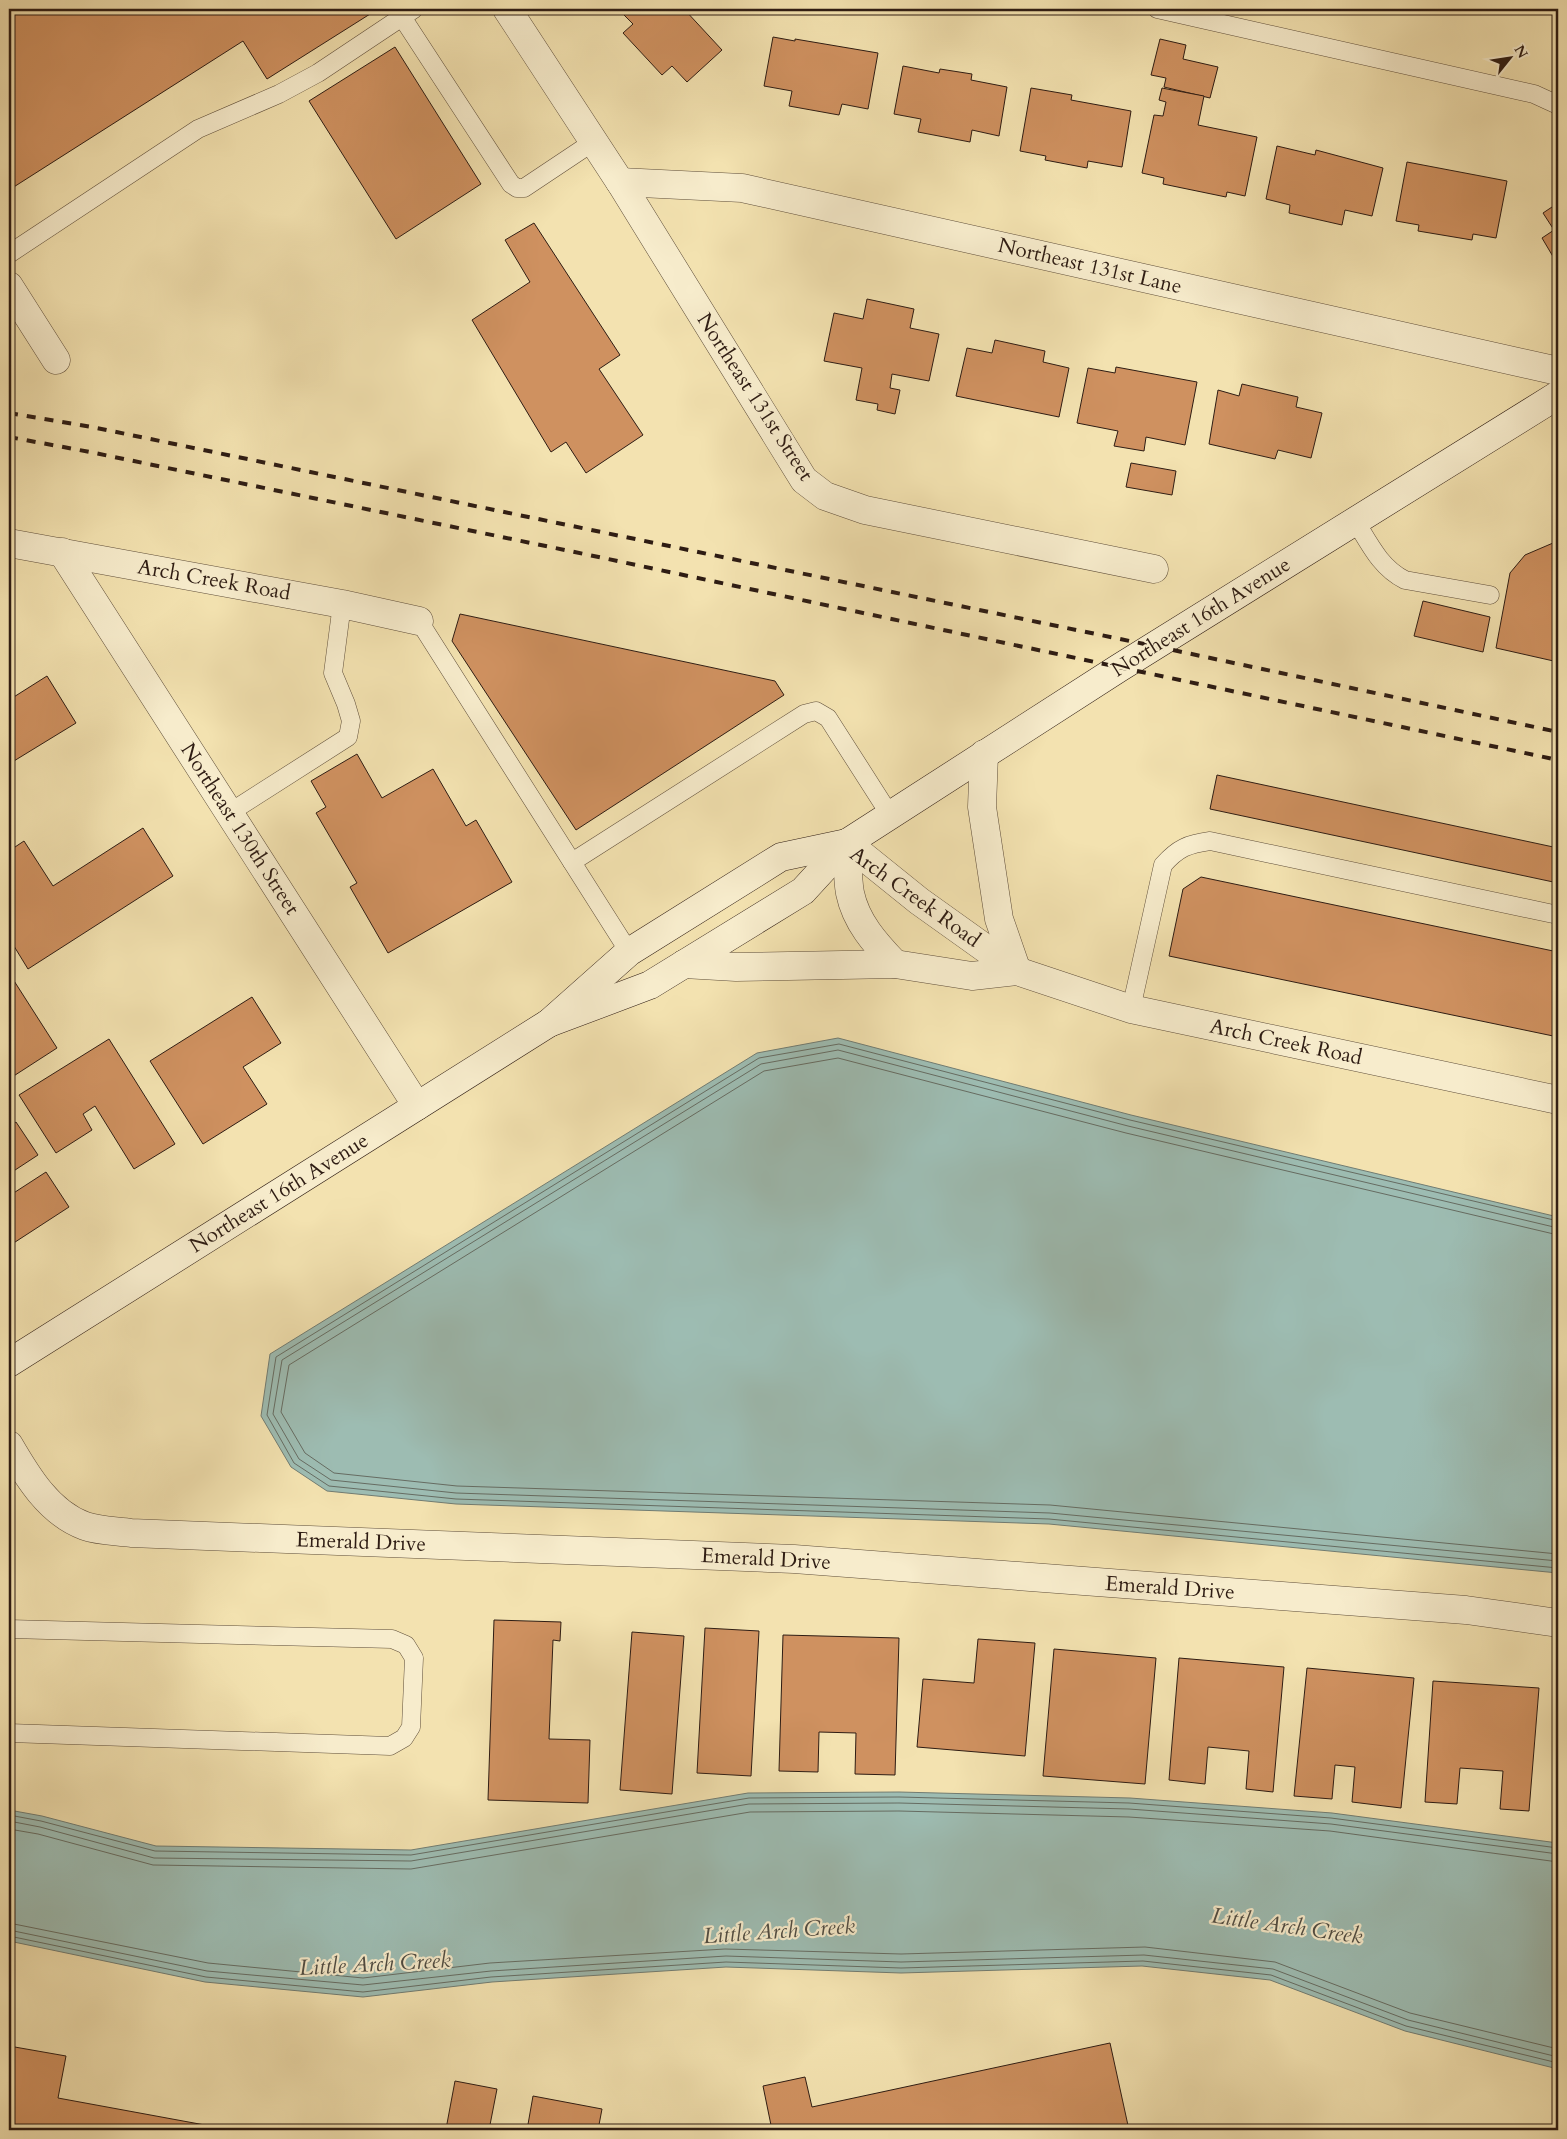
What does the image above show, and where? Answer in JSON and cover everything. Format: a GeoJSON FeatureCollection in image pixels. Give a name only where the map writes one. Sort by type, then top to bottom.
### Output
{"type":"FeatureCollection","features":[{"type":"Feature","properties":{"kind":"street","name":"Northeast 131st Street"},"geometry":{"type":"LineString","coordinates":[[507,9],[620,182],[804,480],[826,496],[865,510],[1154,569]]}},
{"type":"Feature","properties":{"kind":"street","name":"Northeast 131st Lane"},"geometry":{"type":"LineString","coordinates":[[620,182],[742,188],[1558,371]]}},
{"type":"Feature","properties":{"kind":"street"},"geometry":{"type":"LineString","coordinates":[[9,286],[56,360]]}},
{"type":"Feature","properties":{"kind":"street","name":"Northeast 16th Avenue"},"geometry":{"type":"LineString","coordinates":[[549,1023],[650,985],[803,891],[847,843],[1119,668],[1558,395]]}},
{"type":"Feature","properties":{"kind":"street","name":"Arch Creek Road"},"geometry":{"type":"LineString","coordinates":[[9,543],[342,604],[419,621]]}},
{"type":"Feature","properties":{"kind":"street","name":"Northeast 130th Street"},"geometry":{"type":"LineString","coordinates":[[62,552],[417,1106]]}},
{"type":"Feature","properties":{"kind":"street","name":"Arch Creek Road"},"geometry":{"type":"LineString","coordinates":[[984,754],[983,817],[999,919],[1017,971]]}},
{"type":"Feature","properties":{"kind":"street","name":"Northeast 16th Avenue"},"geometry":{"type":"LineString","coordinates":[[9,1363],[549,1023],[629,952],[781,857],[847,843]]}},
{"type":"Feature","properties":{"kind":"street","name":"Arch Creek Road"},"geometry":{"type":"LineString","coordinates":[[847,843],[919,901],[1017,971],[1131,1009],[1558,1100]]}},
{"type":"Feature","properties":{"kind":"street","name":"Arch Creek Road"},"geometry":{"type":"LineString","coordinates":[[847,843],[850,893],[859,919],[874,941],[895,964]]}},
{"type":"Feature","properties":{"kind":"street","name":"Arch Creek Road"},"geometry":{"type":"LineString","coordinates":[[684,964],[736,967],[895,964],[972,976],[1017,971]]}},
{"type":"Feature","properties":{"kind":"street","name":"Emerald Drive"},"geometry":{"type":"LineString","coordinates":[[9,1445],[31,1482],[58,1510],[85,1526],[131,1533],[794,1559],[1456,1609],[1558,1623]]}},
{"type":"Feature","properties":{"kind":"lane"},"geometry":{"type":"LineString","coordinates":[[1158,9],[1534,94],[1558,105]]}},
{"type":"Feature","properties":{"kind":"lane"},"geometry":{"type":"LineString","coordinates":[[9,254],[198,129],[278,94],[318,73],[408,13],[512,184],[517,188],[524,188],[593,142]]}},
{"type":"Feature","properties":{"kind":"lane"},"geometry":{"type":"LineString","coordinates":[[1356,522],[1384,566],[1394,575],[1405,580],[1490,595]]}},
{"type":"Feature","properties":{"kind":"lane"},"geometry":{"type":"LineString","coordinates":[[229,813],[348,737],[351,721],[346,704],[332,673],[342,604]]}},
{"type":"Feature","properties":{"kind":"lane"},"geometry":{"type":"LineString","coordinates":[[419,621],[629,952]]}},
{"type":"Feature","properties":{"kind":"lane"},"geometry":{"type":"LineString","coordinates":[[572,862],[804,714],[816,711],[828,718],[890,815]]}},
{"type":"Feature","properties":{"kind":"lane"},"geometry":{"type":"LineString","coordinates":[[1131,1009],[1163,865],[1174,852],[1192,843],[1210,841],[1558,915]]}},
{"type":"Feature","properties":{"kind":"lane"},"geometry":{"type":"LineString","coordinates":[[9,1629],[392,1640],[406,1645],[414,1658],[411,1726],[404,1738],[390,1746],[9,1732]]}},
{"type":"Feature","properties":{"kind":"water"},"geometry":{"type":"Polygon","coordinates":[[[838,1038],[1131,1115],[1558,1217],[1558,1573],[1049,1524],[456,1504],[327,1491],[291,1467],[261,1416],[270,1354],[757,1053],[838,1038]]]}},
{"type":"Feature","properties":{"kind":"water","name":"Little Arch Creek"},"geometry":{"type":"Polygon","coordinates":[[[899,1792],[1130,1798],[1332,1813],[1558,1843],[1558,2069],[1405,2031],[1270,1980],[1142,1966],[901,1973],[726,1967],[492,1982],[363,1997],[205,1982],[9,1941],[9,1810],[42,1816],[156,1846],[411,1850],[748,1793],[899,1792]]]}},
{"type":"Feature","properties":{"kind":"building"},"geometry":{"type":"Polygon","coordinates":[[[9,9],[378,9],[267,79],[243,41],[9,190],[9,9]]]}},
{"type":"Feature","properties":{"kind":"building"},"geometry":{"type":"Polygon","coordinates":[[[618,9],[684,9],[722,50],[687,82],[672,66],[662,75],[623,33],[633,24],[618,9]]]}},
{"type":"Feature","properties":{"kind":"building"},"geometry":{"type":"Polygon","coordinates":[[[773,37],[878,53],[868,109],[842,104],[839,115],[789,106],[792,91],[764,86],[773,37]]]}},
{"type":"Feature","properties":{"kind":"building"},"geometry":{"type":"Polygon","coordinates":[[[1160,39],[1186,45],[1183,59],[1218,67],[1210,98],[1164,87],[1166,78],[1151,75],[1160,39]]]}},
{"type":"Feature","properties":{"kind":"building"},"geometry":{"type":"Polygon","coordinates":[[[395,47],[481,184],[396,239],[309,101],[395,47]]]}},
{"type":"Feature","properties":{"kind":"building"},"geometry":{"type":"Polygon","coordinates":[[[903,66],[939,73],[940,69],[972,74],[971,80],[1007,87],[999,136],[972,130],[970,142],[918,132],[921,119],[894,114],[903,66]]]}},
{"type":"Feature","properties":{"kind":"building"},"geometry":{"type":"Polygon","coordinates":[[[1031,88],[1072,95],[1071,100],[1131,111],[1122,167],[1088,161],[1087,168],[1045,160],[1046,156],[1020,151],[1031,88]]]}},
{"type":"Feature","properties":{"kind":"building"},"geometry":{"type":"Polygon","coordinates":[[[1162,88],[1204,96],[1198,125],[1257,137],[1245,196],[1227,192],[1226,197],[1163,184],[1164,178],[1142,173],[1154,115],[1163,116],[1166,102],[1159,100],[1162,88]]]}},
{"type":"Feature","properties":{"kind":"building"},"geometry":{"type":"Polygon","coordinates":[[[1277,146],[1315,155],[1316,150],[1383,168],[1372,216],[1345,210],[1342,225],[1289,213],[1290,205],[1266,199],[1277,146]]]}},
{"type":"Feature","properties":{"kind":"building"},"geometry":{"type":"Polygon","coordinates":[[[1407,162],[1507,181],[1496,238],[1473,234],[1472,240],[1418,231],[1419,225],[1396,221],[1407,162]]]}},
{"type":"Feature","properties":{"kind":"building"},"geometry":{"type":"Polygon","coordinates":[[[1558,203],[1558,265],[1542,238],[1554,230],[1543,213],[1558,203]]]}},
{"type":"Feature","properties":{"kind":"building"},"geometry":{"type":"Polygon","coordinates":[[[534,223],[620,355],[599,369],[643,435],[586,473],[566,442],[551,452],[472,320],[530,282],[505,240],[534,223]]]}},
{"type":"Feature","properties":{"kind":"building"},"geometry":{"type":"Polygon","coordinates":[[[867,299],[914,309],[910,328],[939,334],[929,381],[892,374],[890,388],[900,390],[895,414],[877,410],[878,404],[856,400],[862,368],[824,361],[834,313],[863,319],[867,299]]]}},
{"type":"Feature","properties":{"kind":"building"},"geometry":{"type":"Polygon","coordinates":[[[995,340],[1045,351],[1043,362],[1069,368],[1059,417],[956,396],[967,348],[992,353],[995,340]]]}},
{"type":"Feature","properties":{"kind":"building"},"geometry":{"type":"Polygon","coordinates":[[[1116,367],[1197,382],[1185,445],[1146,437],[1144,451],[1114,446],[1118,431],[1077,423],[1088,368],[1115,373],[1116,367]]]}},
{"type":"Feature","properties":{"kind":"building"},"geometry":{"type":"Polygon","coordinates":[[[1242,384],[1298,397],[1296,407],[1322,413],[1311,458],[1278,450],[1275,459],[1209,444],[1218,390],[1239,396],[1242,384]]]}},
{"type":"Feature","properties":{"kind":"building"},"geometry":{"type":"Polygon","coordinates":[[[1131,463],[1176,471],[1172,495],[1126,487],[1131,463]]]}},
{"type":"Feature","properties":{"kind":"building"},"geometry":{"type":"Polygon","coordinates":[[[1553,543],[1558,543],[1558,662],[1496,648],[1510,573],[1525,555],[1553,543]]]}},
{"type":"Feature","properties":{"kind":"building"},"geometry":{"type":"Polygon","coordinates":[[[1423,601],[1490,617],[1483,652],[1414,636],[1423,601]]]}},
{"type":"Feature","properties":{"kind":"building"},"geometry":{"type":"Polygon","coordinates":[[[460,614],[775,681],[784,695],[576,830],[452,641],[460,614]]]}},
{"type":"Feature","properties":{"kind":"building"},"geometry":{"type":"Polygon","coordinates":[[[47,676],[76,723],[9,764],[9,700],[47,676]]]}},
{"type":"Feature","properties":{"kind":"building"},"geometry":{"type":"Polygon","coordinates":[[[357,754],[382,798],[433,769],[466,826],[476,820],[512,882],[388,953],[350,887],[357,883],[316,813],[326,807],[311,781],[357,754]]]}},
{"type":"Feature","properties":{"kind":"building"},"geometry":{"type":"Polygon","coordinates":[[[1217,775],[1558,848],[1558,883],[1210,809],[1217,775]]]}},
{"type":"Feature","properties":{"kind":"building"},"geometry":{"type":"Polygon","coordinates":[[[9,819],[14,827],[9,830],[9,819]]]}},
{"type":"Feature","properties":{"kind":"building"},"geometry":{"type":"Polygon","coordinates":[[[143,828],[173,876],[28,969],[9,938],[9,851],[24,841],[53,886],[143,828]]]}},
{"type":"Feature","properties":{"kind":"building"},"geometry":{"type":"Polygon","coordinates":[[[1201,877],[1558,952],[1558,1037],[1169,956],[1183,889],[1201,877]]]}},
{"type":"Feature","properties":{"kind":"building"},"geometry":{"type":"Polygon","coordinates":[[[9,973],[57,1048],[9,1079],[9,973]]]}},
{"type":"Feature","properties":{"kind":"building"},"geometry":{"type":"Polygon","coordinates":[[[252,997],[281,1043],[243,1067],[267,1104],[203,1144],[150,1061],[252,997]]]}},
{"type":"Feature","properties":{"kind":"building"},"geometry":{"type":"Polygon","coordinates":[[[109,1039],[175,1144],[134,1169],[95,1106],[83,1114],[92,1130],[56,1153],[19,1095],[109,1039]]]}},
{"type":"Feature","properties":{"kind":"building"},"geometry":{"type":"Polygon","coordinates":[[[16,1122],[38,1155],[9,1174],[9,1127],[16,1122]]]}},
{"type":"Feature","properties":{"kind":"building"},"geometry":{"type":"Polygon","coordinates":[[[46,1172],[69,1207],[9,1246],[9,1196],[46,1172]]]}},
{"type":"Feature","properties":{"kind":"building"},"geometry":{"type":"Polygon","coordinates":[[[494,1620],[561,1622],[560,1641],[553,1640],[549,1739],[590,1740],[588,1803],[488,1800],[494,1620]]]}},
{"type":"Feature","properties":{"kind":"building"},"geometry":{"type":"Polygon","coordinates":[[[705,1628],[759,1631],[751,1776],[697,1773],[705,1628]]]}},
{"type":"Feature","properties":{"kind":"building"},"geometry":{"type":"Polygon","coordinates":[[[632,1632],[684,1636],[672,1794],[620,1790],[632,1632]]]}},
{"type":"Feature","properties":{"kind":"building"},"geometry":{"type":"Polygon","coordinates":[[[783,1635],[899,1638],[895,1775],[855,1774],[856,1733],[819,1732],[818,1772],[779,1771],[783,1635]]]}},
{"type":"Feature","properties":{"kind":"building"},"geometry":{"type":"Polygon","coordinates":[[[978,1639],[1035,1643],[1025,1756],[917,1747],[923,1679],[974,1683],[978,1639]]]}},
{"type":"Feature","properties":{"kind":"building"},"geometry":{"type":"Polygon","coordinates":[[[1054,1649],[1156,1658],[1145,1784],[1043,1776],[1054,1649]]]}},
{"type":"Feature","properties":{"kind":"building"},"geometry":{"type":"Polygon","coordinates":[[[1179,1658],[1284,1667],[1273,1792],[1246,1789],[1249,1751],[1208,1747],[1205,1784],[1169,1780],[1179,1658]]]}},
{"type":"Feature","properties":{"kind":"building"},"geometry":{"type":"Polygon","coordinates":[[[1307,1668],[1414,1678],[1401,1808],[1352,1802],[1355,1767],[1335,1765],[1332,1799],[1294,1796],[1307,1668]]]}},
{"type":"Feature","properties":{"kind":"building"},"geometry":{"type":"Polygon","coordinates":[[[1433,1681],[1539,1688],[1529,1811],[1500,1809],[1503,1771],[1460,1768],[1457,1804],[1425,1802],[1433,1681]]]}},
{"type":"Feature","properties":{"kind":"building"},"geometry":{"type":"Polygon","coordinates":[[[1110,2043],[1129,2130],[772,2130],[763,2086],[805,2077],[812,2107],[1110,2043]]]}},
{"type":"Feature","properties":{"kind":"building"},"geometry":{"type":"Polygon","coordinates":[[[9,2046],[66,2056],[58,2098],[232,2130],[9,2130],[9,2046]]]}},
{"type":"Feature","properties":{"kind":"building"},"geometry":{"type":"Polygon","coordinates":[[[455,2081],[497,2089],[489,2130],[427,2130],[428,2126],[446,2129],[455,2081]]]}},
{"type":"Feature","properties":{"kind":"building"},"geometry":{"type":"Polygon","coordinates":[[[533,2096],[602,2109],[598,2130],[527,2130],[533,2096]]]}},
{"type":"Feature","properties":{"kind":"railway"},"geometry":{"type":"LineString","coordinates":[[9,413],[92,427],[1154,646],[1558,732]]}},
{"type":"Feature","properties":{"kind":"railway"},"geometry":{"type":"LineString","coordinates":[[9,437],[589,555],[1558,760]]}}]}
